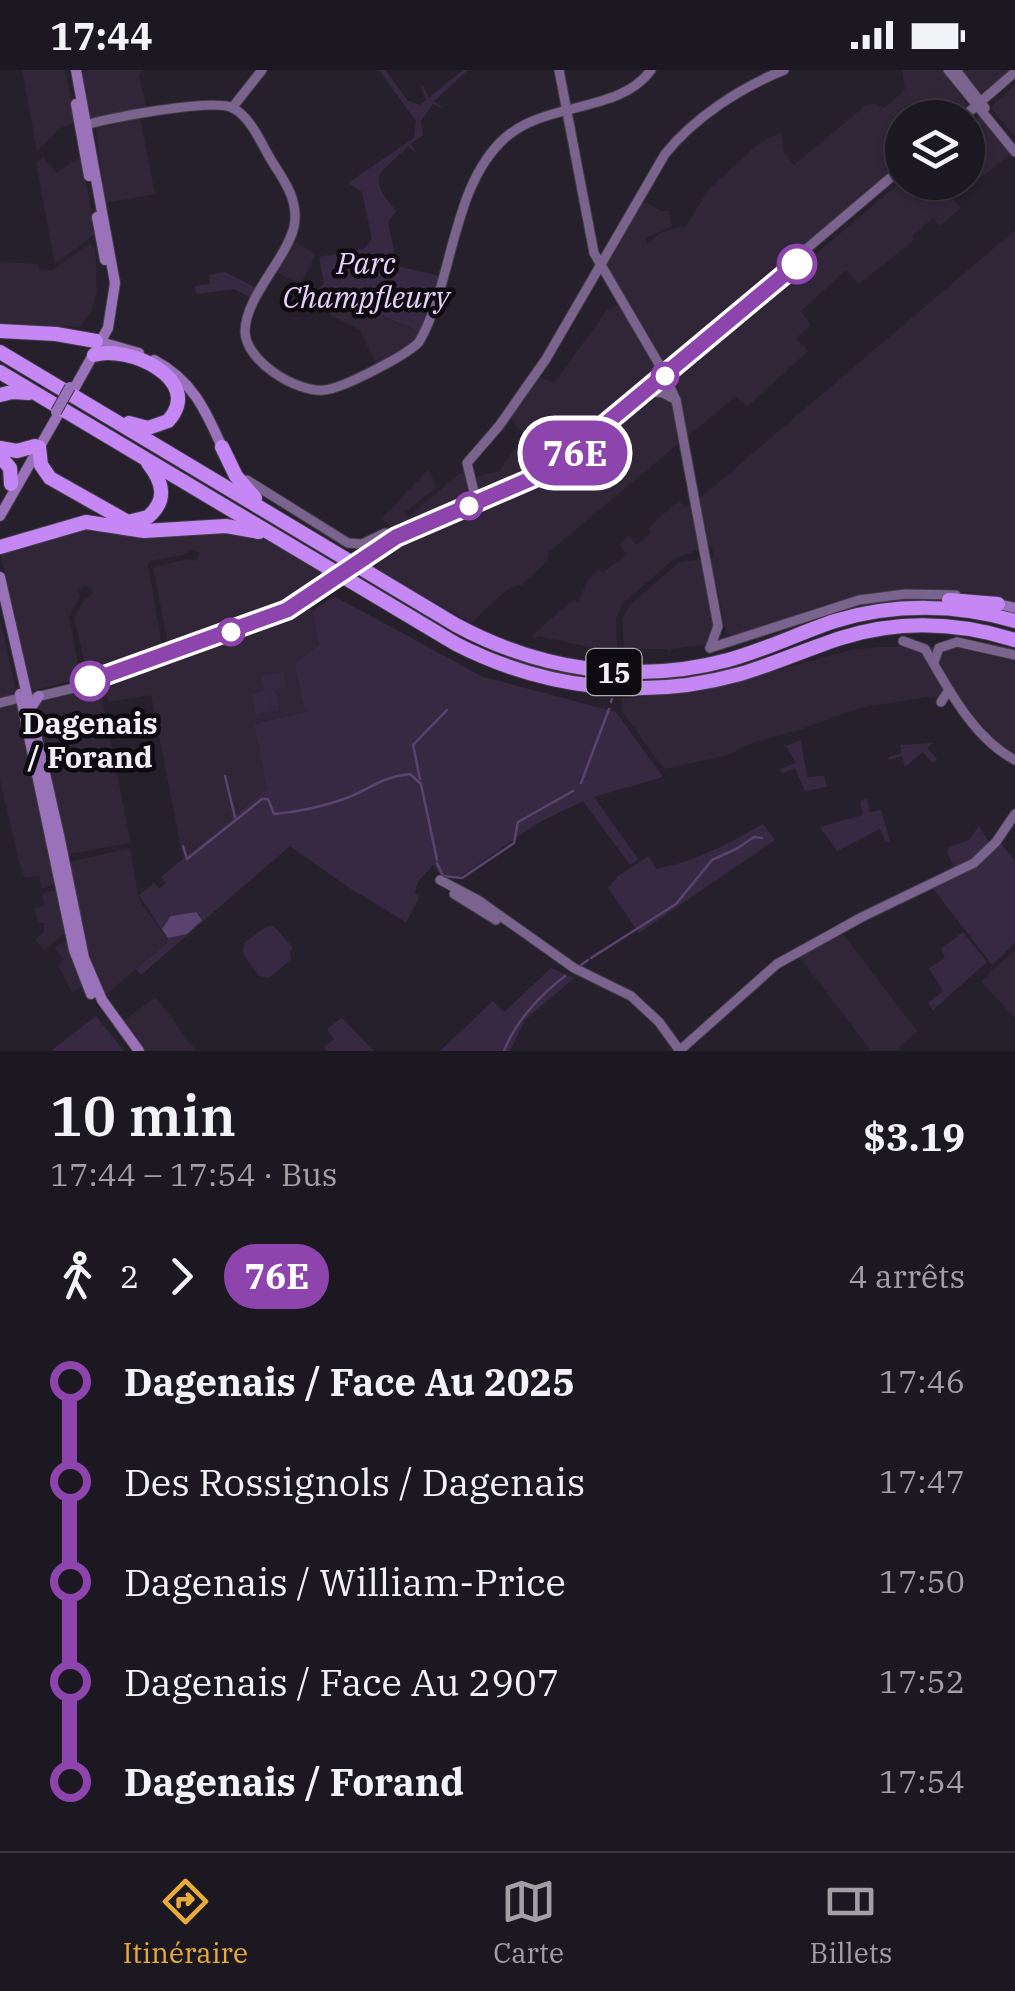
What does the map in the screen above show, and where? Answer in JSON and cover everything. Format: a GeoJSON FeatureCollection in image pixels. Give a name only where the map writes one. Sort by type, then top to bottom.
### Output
{"type":"FeatureCollection","features":[{"type":"Feature","properties":{"kind":"highway"},"geometry":{"type":"LineString","coordinates":[[0,330],[61,334],[117,352],[165,372],[176,387],[178,403],[168,421],[148,428],[138,428],[92,407]]}},
{"type":"Feature","properties":{"kind":"highway","name":"15"},"geometry":{"type":"LineString","coordinates":[[0,352],[479,637],[565,666],[622,672],[690,668],[746,655],[862,614],[930,608],[979,610],[1015,620]]}},
{"type":"Feature","properties":{"kind":"highway","name":"15"},"geometry":{"type":"LineString","coordinates":[[0,372],[473,653],[536,676],[584,686],[642,689],[698,684],[748,672],[864,632],[902,626],[947,626],[1015,640]]}},
{"type":"Feature","properties":{"kind":"highway"},"geometry":{"type":"LineString","coordinates":[[0,395],[38,394]]}},
{"type":"Feature","properties":{"kind":"highway"},"geometry":{"type":"LineString","coordinates":[[0,448],[16,451],[37,446],[41,465],[50,478],[128,522],[148,518],[161,500],[161,482],[145,458]]}},
{"type":"Feature","properties":{"kind":"highway"},"geometry":{"type":"LineString","coordinates":[[222,446],[245,488],[296,528]]}},
{"type":"Feature","properties":{"kind":"highway"},"geometry":{"type":"LineString","coordinates":[[0,456],[10,466],[11,484]]}},
{"type":"Feature","properties":{"kind":"highway"},"geometry":{"type":"LineString","coordinates":[[2,549],[86,522],[151,531],[235,526],[277,537]]}},
{"type":"Feature","properties":{"kind":"highway"},"geometry":{"type":"LineString","coordinates":[[805,632],[856,612],[898,603],[947,600],[998,604]]}},
{"type":"Feature","properties":{"kind":"highway"},"geometry":{"type":"LineString","coordinates":[[947,626],[1015,652]]}},
{"type":"Feature","properties":{"kind":"main road"},"geometry":{"type":"LineString","coordinates":[[0,516],[108,328],[114,306],[115,275],[88,126],[73,70]]}},
{"type":"Feature","properties":{"kind":"main road"},"geometry":{"type":"LineString","coordinates":[[88,126],[108,283],[106,312],[97,346]]}},
{"type":"Feature","properties":{"kind":"main road"},"geometry":{"type":"LineString","coordinates":[[108,328],[116,345]]}},
{"type":"Feature","properties":{"kind":"main road"},"geometry":{"type":"LineString","coordinates":[[97,346],[116,345],[154,360],[187,382],[200,399],[222,446]]}},
{"type":"Feature","properties":{"kind":"main road"},"geometry":{"type":"LineString","coordinates":[[0,504],[37,446]]}},
{"type":"Feature","properties":{"kind":"main road"},"geometry":{"type":"LineString","coordinates":[[0,577],[86,966],[105,1004],[139,1051]]}},
{"type":"Feature","properties":{"kind":"main road"},"geometry":{"type":"LineString","coordinates":[[998,604],[1015,608]]}},
{"type":"Feature","properties":{"kind":"main road"},"geometry":{"type":"LineString","coordinates":[[0,606],[29,699],[73,945],[91,994],[130,1051]]}},
{"type":"Feature","properties":{"kind":"main road"},"geometry":{"type":"LineString","coordinates":[[60,940],[73,945]]}},
{"type":"Feature","properties":{"kind":"street"},"geometry":{"type":"LineString","coordinates":[[232,108],[262,70]]}},
{"type":"Feature","properties":{"kind":"street"},"geometry":{"type":"LineString","coordinates":[[559,70],[592,248],[668,375],[718,626],[730,640]]}},
{"type":"Feature","properties":{"kind":"street"},"geometry":{"type":"LineString","coordinates":[[88,126],[212,103],[232,108],[247,122],[286,184],[295,211],[291,235],[248,318],[248,346],[266,367],[302,386],[321,390],[346,383],[418,344],[472,187],[485,161],[519,127],[538,117],[633,89],[648,70]]}},
{"type":"Feature","properties":{"kind":"street"},"geometry":{"type":"LineString","coordinates":[[476,500],[467,463],[535,376],[671,146],[743,88],[784,70]]}},
{"type":"Feature","properties":{"kind":"street"},"geometry":{"type":"LineString","coordinates":[[948,70],[975,100]]}},
{"type":"Feature","properties":{"kind":"street"},"geometry":{"type":"LineString","coordinates":[[956,70],[977,100]]}},
{"type":"Feature","properties":{"kind":"street"},"geometry":{"type":"LineString","coordinates":[[985,101],[1015,76]]}},
{"type":"Feature","properties":{"kind":"street"},"geometry":{"type":"LineString","coordinates":[[985,111],[1015,149]]}},
{"type":"Feature","properties":{"kind":"street"},"geometry":{"type":"LineString","coordinates":[[0,704],[85,683],[277,613],[303,601],[403,529],[525,484],[556,467],[885,186]]}},
{"type":"Feature","properties":{"kind":"street"},"geometry":{"type":"LineString","coordinates":[[364,555],[553,463],[668,375]]}},
{"type":"Feature","properties":{"kind":"street"},"geometry":{"type":"LineString","coordinates":[[648,391],[661,392],[676,400]]}},
{"type":"Feature","properties":{"kind":"street"},"geometry":{"type":"LineString","coordinates":[[222,446],[255,487],[348,544],[360,544],[403,529]]}},
{"type":"Feature","properties":{"kind":"street"},"geometry":{"type":"LineString","coordinates":[[718,626],[710,648],[878,596],[952,594],[998,604]]}},
{"type":"Feature","properties":{"kind":"street"},"geometry":{"type":"LineString","coordinates":[[903,641],[924,648],[938,674],[990,744],[1015,760]]}},
{"type":"Feature","properties":{"kind":"street"},"geometry":{"type":"LineString","coordinates":[[938,674],[936,653],[957,642],[1015,652]]}},
{"type":"Feature","properties":{"kind":"street"},"geometry":{"type":"LineString","coordinates":[[941,702],[949,690]]}},
{"type":"Feature","properties":{"kind":"street"},"geometry":{"type":"LineString","coordinates":[[438,882],[478,900],[574,968],[631,996],[659,1022],[679,1051],[764,973],[795,953],[971,865],[996,842],[1015,814]]}},
{"type":"Feature","properties":{"kind":"shaded area"},"geometry":{"type":"Polygon","coordinates":[[[22,70],[65,70],[69,88],[75,122],[59,129],[37,151],[22,70]]]}},
{"type":"Feature","properties":{"kind":"shaded area"},"geometry":{"type":"Polygon","coordinates":[[[80,70],[143,70],[139,76],[147,110],[139,112],[155,194],[105,203],[96,129],[88,113],[80,70]]]}},
{"type":"Feature","properties":{"kind":"shaded area"},"geometry":{"type":"Polygon","coordinates":[[[902,70],[942,70],[964,100],[893,100],[905,90],[902,70]]]}},
{"type":"Feature","properties":{"kind":"shaded area"},"geometry":{"type":"Polygon","coordinates":[[[961,70],[1011,70],[980,94],[961,70]]]}},
{"type":"Feature","properties":{"kind":"shaded area"},"geometry":{"type":"Polygon","coordinates":[[[1015,85],[1015,137],[992,109],[1015,85]]]}},
{"type":"Feature","properties":{"kind":"shaded area"},"geometry":{"type":"Polygon","coordinates":[[[875,103],[884,108],[885,176],[667,361],[660,360],[656,371],[565,448],[530,471],[479,491],[474,477],[499,471],[524,435],[509,416],[538,376],[554,383],[607,310],[627,302],[607,265],[642,200],[661,211],[669,211],[672,226],[646,238],[647,244],[660,233],[686,226],[709,189],[757,145],[781,133],[784,152],[794,165],[865,106],[875,103]]]}},
{"type":"Feature","properties":{"kind":"shaded area"},"geometry":{"type":"Polygon","coordinates":[[[985,121],[1011,154],[985,174],[985,121]]]}},
{"type":"Feature","properties":{"kind":"shaded area"},"geometry":{"type":"Polygon","coordinates":[[[43,156],[56,173],[81,156],[96,233],[55,264],[36,164],[43,156]]]}},
{"type":"Feature","properties":{"kind":"shaded area"},"geometry":{"type":"Polygon","coordinates":[[[885,195],[885,200],[954,200],[961,208],[939,226],[933,218],[913,235],[913,241],[859,284],[846,270],[801,311],[811,325],[796,338],[808,351],[747,407],[736,396],[687,437],[677,379],[680,369],[885,195]]]}},
{"type":"Feature","properties":{"kind":"shaded area"},"geometry":{"type":"Polygon","coordinates":[[[1015,230],[1015,603],[970,592],[895,590],[832,602],[737,637],[726,633],[711,559],[714,556],[707,546],[699,499],[1015,230]]]}},
{"type":"Feature","properties":{"kind":"shaded area"},"geometry":{"type":"Polygon","coordinates":[[[292,241],[316,254],[300,285],[277,272],[292,241]]]}},
{"type":"Feature","properties":{"kind":"shaded area"},"geometry":{"type":"Polygon","coordinates":[[[90,244],[95,249],[97,291],[92,310],[79,327],[0,323],[0,262],[38,264],[40,270],[53,270],[90,244]]]}},
{"type":"Feature","properties":{"kind":"shaded area"},"geometry":{"type":"Polygon","coordinates":[[[348,306],[349,313],[370,311],[416,331],[417,338],[403,351],[376,364],[360,330],[330,315],[334,309],[348,306]]]}},
{"type":"Feature","properties":{"kind":"shaded area"},"geometry":{"type":"Polygon","coordinates":[[[657,395],[672,404],[678,444],[549,552],[547,561],[522,585],[509,588],[471,623],[366,564],[392,545],[473,509],[484,510],[485,504],[550,476],[646,397],[657,395]]]}},
{"type":"Feature","properties":{"kind":"shaded area"},"geometry":{"type":"Polygon","coordinates":[[[429,469],[436,488],[405,512],[408,517],[460,473],[466,474],[469,496],[390,527],[382,518],[429,469]]]}},
{"type":"Feature","properties":{"kind":"shaded area"},"geometry":{"type":"Polygon","coordinates":[[[679,501],[685,507],[692,505],[700,549],[674,559],[623,603],[616,619],[617,653],[538,636],[534,639],[532,636],[572,600],[578,602],[589,578],[599,570],[603,573],[626,554],[619,544],[629,536],[636,545],[651,533],[654,522],[679,501]]]}},
{"type":"Feature","properties":{"kind":"shaded area"},"geometry":{"type":"Polygon","coordinates":[[[68,528],[225,528],[262,536],[331,574],[274,611],[171,649],[153,567],[188,559],[196,561],[200,553],[193,549],[150,561],[163,651],[88,677],[74,618],[92,594],[91,588],[84,586],[79,589],[80,597],[69,617],[81,678],[32,691],[28,688],[1,556],[5,550],[68,528]]]}},
{"type":"Feature","properties":{"kind":"shaded area"},"geometry":{"type":"Polygon","coordinates":[[[701,559],[715,627],[708,644],[670,652],[624,649],[622,620],[629,606],[678,563],[701,559]]]}},
{"type":"Feature","properties":{"kind":"shaded area"},"geometry":{"type":"Polygon","coordinates":[[[309,604],[319,645],[296,664],[305,712],[254,724],[267,789],[183,858],[151,695],[108,702],[104,681],[309,604]]]}},
{"type":"Feature","properties":{"kind":"shaded area"},"geometry":{"type":"Polygon","coordinates":[[[0,619],[16,690],[13,696],[0,699],[0,619]]]}},
{"type":"Feature","properties":{"kind":"shaded area"},"geometry":{"type":"Polygon","coordinates":[[[972,647],[1015,657],[1015,756],[998,745],[962,701],[926,697],[859,708],[725,756],[664,769],[622,711],[622,699],[709,689],[851,650],[972,647]]]}},
{"type":"Feature","properties":{"kind":"shaded area"},"geometry":{"type":"Polygon","coordinates":[[[99,683],[130,839],[129,843],[69,854],[36,703],[99,683]]]}},
{"type":"Feature","properties":{"kind":"shaded area"},"geometry":{"type":"Polygon","coordinates":[[[15,704],[57,884],[41,888],[39,875],[25,878],[20,866],[0,780],[0,707],[15,704]]]}},
{"type":"Feature","properties":{"kind":"shaded area"},"geometry":{"type":"Polygon","coordinates":[[[130,848],[139,900],[169,941],[104,996],[87,957],[69,862],[130,848]]]}},
{"type":"Feature","properties":{"kind":"shaded area"},"geometry":{"type":"Polygon","coordinates":[[[58,890],[66,932],[44,950],[35,940],[44,932],[44,923],[39,923],[34,909],[44,906],[42,894],[58,890]]]}},
{"type":"Feature","properties":{"kind":"shaded area"},"geometry":{"type":"Polygon","coordinates":[[[196,912],[202,920],[187,934],[168,938],[162,929],[171,916],[196,912]]]}},
{"type":"Feature","properties":{"kind":"shaded area"},"geometry":{"type":"Polygon","coordinates":[[[842,933],[917,1031],[895,1051],[871,1051],[799,956],[842,933]]]}},
{"type":"Feature","properties":{"kind":"shaded area"},"geometry":{"type":"Polygon","coordinates":[[[68,941],[83,986],[72,992],[58,965],[64,959],[55,948],[68,941]]]}},
{"type":"Feature","properties":{"kind":"shaded area"},"geometry":{"type":"Polygon","coordinates":[[[1015,950],[1015,1018],[981,981],[1015,950]]]}},
{"type":"Feature","properties":{"kind":"shaded area"},"geometry":{"type":"Polygon","coordinates":[[[156,997],[196,1051],[144,1051],[122,1022],[156,997]]]}},
{"type":"Feature","properties":{"kind":"green space","name":"Parc Champfleury"},"geometry":{"type":"Polygon","coordinates":[[[379,70],[385,70],[408,101],[420,105],[426,100],[421,86],[429,98],[468,70],[434,101],[445,109],[433,104],[421,121],[423,135],[410,144],[418,155],[408,146],[380,174],[380,189],[396,211],[388,222],[397,266],[439,276],[417,338],[415,330],[383,316],[377,319],[370,311],[350,313],[348,306],[334,309],[327,298],[316,297],[325,295],[319,288],[324,284],[319,257],[365,248],[372,239],[362,192],[348,183],[414,138],[416,121],[379,70]]]}},
{"type":"Feature","properties":{"kind":"green space"},"geometry":{"type":"Polygon","coordinates":[[[225,272],[259,289],[253,299],[234,289],[196,294],[195,286],[210,284],[209,275],[225,272]]]}},
{"type":"Feature","properties":{"kind":"green space"},"geometry":{"type":"Polygon","coordinates":[[[334,596],[483,677],[616,712],[663,777],[594,797],[638,859],[630,865],[583,801],[536,824],[457,879],[442,876],[433,865],[418,882],[415,892],[419,898],[406,922],[290,846],[141,975],[136,969],[169,941],[139,895],[154,883],[160,889],[166,882],[161,877],[267,789],[254,724],[305,712],[295,663],[319,645],[313,611],[334,596]],[[196,912],[171,916],[172,935],[187,934],[196,912]]]}},
{"type":"Feature","properties":{"kind":"green space"},"geometry":{"type":"Polygon","coordinates":[[[283,672],[286,687],[273,690],[279,710],[272,710],[268,695],[270,712],[256,715],[252,694],[265,691],[262,676],[283,672]]]}},
{"type":"Feature","properties":{"kind":"green space"},"geometry":{"type":"Polygon","coordinates":[[[801,740],[807,777],[824,776],[827,787],[805,791],[795,768],[782,773],[780,769],[796,763],[786,746],[801,740]]]}},
{"type":"Feature","properties":{"kind":"green space"},"geometry":{"type":"Polygon","coordinates":[[[934,743],[927,748],[937,759],[932,763],[923,752],[905,767],[902,756],[889,760],[888,757],[902,753],[900,745],[934,743]]]}},
{"type":"Feature","properties":{"kind":"green space"},"geometry":{"type":"Polygon","coordinates":[[[867,799],[870,812],[881,810],[890,841],[886,842],[880,829],[837,851],[820,827],[863,815],[860,801],[867,799]]]}},
{"type":"Feature","properties":{"kind":"green space"},"geometry":{"type":"Polygon","coordinates":[[[763,824],[775,840],[639,933],[608,888],[618,876],[649,856],[656,869],[670,866],[711,851],[763,824]]]}},
{"type":"Feature","properties":{"kind":"green space"},"geometry":{"type":"Polygon","coordinates":[[[979,826],[990,844],[956,869],[948,848],[969,840],[979,826]]]}},
{"type":"Feature","properties":{"kind":"green space"},"geometry":{"type":"Polygon","coordinates":[[[1000,842],[1015,861],[1015,943],[992,965],[932,887],[1000,842]]]}},
{"type":"Feature","properties":{"kind":"green space"},"geometry":{"type":"Polygon","coordinates":[[[267,926],[274,926],[293,948],[291,959],[269,978],[259,976],[243,954],[244,943],[267,926]]]}},
{"type":"Feature","properties":{"kind":"green space"},"geometry":{"type":"Polygon","coordinates":[[[963,932],[987,962],[933,1010],[928,1003],[943,991],[929,968],[945,958],[941,949],[963,932]]]}},
{"type":"Feature","properties":{"kind":"green space"},"geometry":{"type":"Polygon","coordinates":[[[551,968],[574,978],[525,1020],[510,1051],[440,1051],[493,1001],[504,1012],[551,968]]]}},
{"type":"Feature","properties":{"kind":"green space"},"geometry":{"type":"Polygon","coordinates":[[[96,1016],[124,1051],[51,1051],[96,1016]]]}},
{"type":"Feature","properties":{"kind":"green space"},"geometry":{"type":"Polygon","coordinates":[[[342,1018],[374,1051],[327,1051],[324,1047],[334,1039],[327,1029],[342,1018]]]}},
{"type":"Feature","properties":{"kind":"waterway"},"geometry":{"type":"LineString","coordinates":[[581,783],[609,709]]}},
{"type":"Feature","properties":{"kind":"waterway"},"geometry":{"type":"LineString","coordinates":[[420,779],[413,745],[447,710]]}},
{"type":"Feature","properties":{"kind":"waterway"},"geometry":{"type":"LineString","coordinates":[[183,846],[187,859],[262,799],[268,799],[274,814],[301,810],[344,799],[383,781],[410,774],[421,784],[437,860]]}},
{"type":"Feature","properties":{"kind":"waterway"},"geometry":{"type":"LineString","coordinates":[[225,776],[235,817]]}},
{"type":"Feature","properties":{"kind":"waterway"},"geometry":{"type":"LineString","coordinates":[[437,863],[443,876],[462,878],[514,843],[518,822],[573,791]]}},
{"type":"Feature","properties":{"kind":"waterway"},"geometry":{"type":"LineString","coordinates":[[591,958],[676,904],[712,860],[754,837],[762,838]]}},
{"type":"Feature","properties":{"kind":"waterway"},"geometry":{"type":"LineString","coordinates":[[581,965],[588,960]]}},
{"type":"Feature","properties":{"kind":"waterway"},"geometry":{"type":"LineString","coordinates":[[504,1051],[529,1010],[565,976]]}},
{"type":"Feature","properties":{"kind":"bus line","name":"76E"},"geometry":{"type":"LineString","coordinates":[[90,681],[287,610],[396,537],[549,471],[797,264]]}},
{"type":"Feature","properties":{"kind":"place","name":"Dagenais / Forand"},"geometry":{"type":"Point","coordinates":[90,681]}}]}
